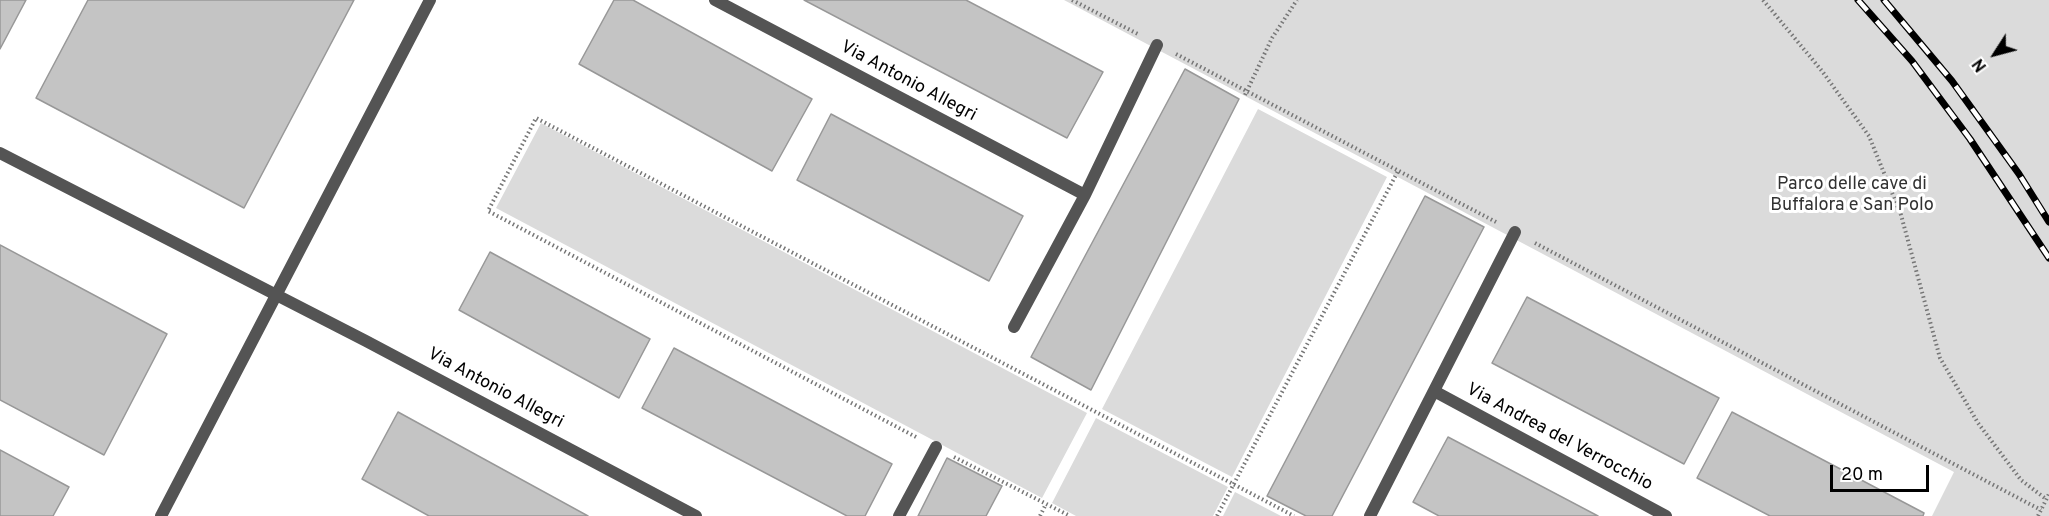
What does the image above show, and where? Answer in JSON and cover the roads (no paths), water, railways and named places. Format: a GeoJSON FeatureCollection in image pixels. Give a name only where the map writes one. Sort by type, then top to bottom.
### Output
{"type":"FeatureCollection","features":[{"type":"Feature","properties":{"kind":"street"},"geometry":{"type":"LineString","coordinates":[[161,516],[430,0]]}},
{"type":"Feature","properties":{"kind":"street","name":"Via Antonio Allegri"},"geometry":{"type":"LineString","coordinates":[[715,0],[1085,195]]}},
{"type":"Feature","properties":{"kind":"street"},"geometry":{"type":"LineString","coordinates":[[1014,327],[1085,195],[1157,45]]}},
{"type":"Feature","properties":{"kind":"street","name":"Via Antonio Allegri"},"geometry":{"type":"LineString","coordinates":[[0,153],[696,516]]}},
{"type":"Feature","properties":{"kind":"street"},"geometry":{"type":"LineString","coordinates":[[1370,516],[1515,232]]}},
{"type":"Feature","properties":{"kind":"street","name":"Via Andrea del Verrocchio"},"geometry":{"type":"LineString","coordinates":[[1434,392],[1666,516]]}},
{"type":"Feature","properties":{"kind":"street"},"geometry":{"type":"LineString","coordinates":[[899,516],[936,447]]}},
{"type":"Feature","properties":{"kind":"railway"},"geometry":{"type":"LineString","coordinates":[[1858,0],[1912,61],[1970,139],[2049,258]]}},
{"type":"Feature","properties":{"kind":"railway"},"geometry":{"type":"LineString","coordinates":[[1884,0],[1952,81],[2019,174],[2049,222]]}},
{"type":"Feature","properties":{"kind":"park label","name":"Parco delle cave di Buffalora e San Polo"},"geometry":{"type":"Point","coordinates":[1852,195]}}]}
